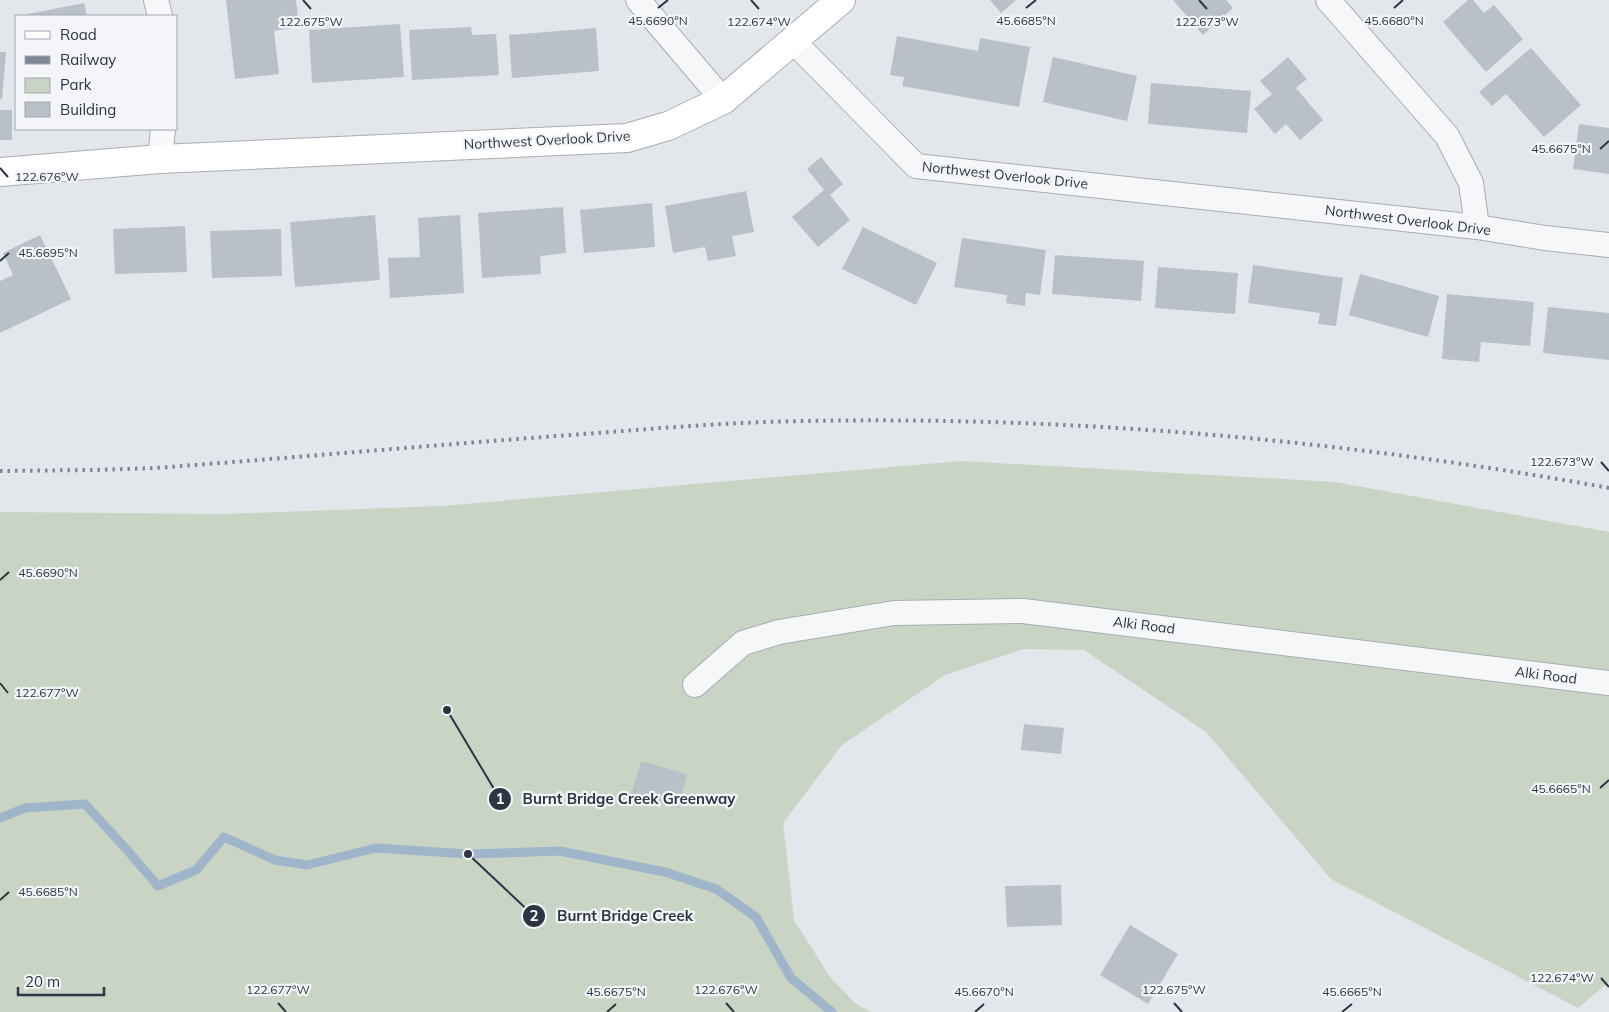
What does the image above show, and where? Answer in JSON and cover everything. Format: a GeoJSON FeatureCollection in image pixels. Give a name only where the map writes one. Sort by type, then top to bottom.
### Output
{"type":"FeatureCollection","features":[{"type":"Feature","properties":{"kind":"street"},"geometry":{"type":"LineString","coordinates":[[156,0],[160,15]]}},
{"type":"Feature","properties":{"kind":"street"},"geometry":{"type":"LineString","coordinates":[[638,0],[723,100]]}},
{"type":"Feature","properties":{"kind":"street"},"geometry":{"type":"LineString","coordinates":[[793,41],[841,0]]}},
{"type":"Feature","properties":{"kind":"street"},"geometry":{"type":"LineString","coordinates":[[1328,0],[1447,136],[1471,183],[1477,227]]}},
{"type":"Feature","properties":{"kind":"street","name":"Northwest Overlook Drive"},"geometry":{"type":"LineString","coordinates":[[0,172],[160,159],[627,138],[668,126],[723,100],[793,41],[916,166],[1477,227],[1544,238],[1609,245]]}},
{"type":"Feature","properties":{"kind":"street"},"geometry":{"type":"LineString","coordinates":[[160,159],[163,130]]}},
{"type":"Feature","properties":{"kind":"street","name":"Alki Road"},"geometry":{"type":"LineString","coordinates":[[695,685],[743,643],[779,632],[894,613],[1023,611],[1609,683]]}},
{"type":"Feature","properties":{"kind":"green space"},"geometry":{"type":"Polygon","coordinates":[[[961,461],[1335,482],[1609,532],[1609,982],[1578,1008],[1331,879],[1206,732],[1084,650],[1023,649],[945,675],[842,745],[783,823],[794,920],[830,977],[856,1004],[871,1012],[0,1012],[0,512],[224,514],[443,506],[961,461]]]}},
{"type":"Feature","properties":{"kind":"building"},"geometry":{"type":"Polygon","coordinates":[[[226,0],[296,0],[299,27],[274,31],[279,74],[235,79],[226,0]]]}},
{"type":"Feature","properties":{"kind":"building"},"geometry":{"type":"Polygon","coordinates":[[[990,0],[1016,0],[1001,13],[990,0]]]}},
{"type":"Feature","properties":{"kind":"building"},"geometry":{"type":"Polygon","coordinates":[[[1173,0],[1226,0],[1233,8],[1203,35],[1173,0]]]}},
{"type":"Feature","properties":{"kind":"building"},"geometry":{"type":"Polygon","coordinates":[[[1468,0],[1473,0],[1484,13],[1494,5],[1523,39],[1486,72],[1443,22],[1468,0]]]}},
{"type":"Feature","properties":{"kind":"building"},"geometry":{"type":"Polygon","coordinates":[[[84,3],[87,15],[28,15],[84,3]]]}},
{"type":"Feature","properties":{"kind":"building"},"geometry":{"type":"Polygon","coordinates":[[[400,24],[404,77],[312,83],[309,30],[400,24]]]}},
{"type":"Feature","properties":{"kind":"building"},"geometry":{"type":"Polygon","coordinates":[[[471,27],[472,35],[496,34],[499,75],[412,80],[409,30],[471,27]]]}},
{"type":"Feature","properties":{"kind":"building"},"geometry":{"type":"Polygon","coordinates":[[[596,28],[599,71],[512,78],[509,35],[596,28]]]}},
{"type":"Feature","properties":{"kind":"building"},"geometry":{"type":"Polygon","coordinates":[[[897,36],[978,51],[980,38],[1030,47],[1019,107],[902,86],[904,77],[890,75],[897,36]]]}},
{"type":"Feature","properties":{"kind":"building"},"geometry":{"type":"Polygon","coordinates":[[[1531,48],[1581,105],[1544,137],[1506,94],[1492,106],[1479,92],[1531,48]]]}},
{"type":"Feature","properties":{"kind":"building"},"geometry":{"type":"Polygon","coordinates":[[[0,52],[6,52],[2,99],[0,99],[0,52]]]}},
{"type":"Feature","properties":{"kind":"building"},"geometry":{"type":"Polygon","coordinates":[[[1053,57],[1137,76],[1127,121],[1043,102],[1053,57]]]}},
{"type":"Feature","properties":{"kind":"building"},"geometry":{"type":"Polygon","coordinates":[[[1288,57],[1307,79],[1296,88],[1323,120],[1300,140],[1286,124],[1275,134],[1254,109],[1272,94],[1260,81],[1288,57]]]}},
{"type":"Feature","properties":{"kind":"building"},"geometry":{"type":"Polygon","coordinates":[[[1151,83],[1251,91],[1247,133],[1148,124],[1151,83]]]}},
{"type":"Feature","properties":{"kind":"building"},"geometry":{"type":"Polygon","coordinates":[[[0,110],[12,110],[12,140],[0,140],[0,110]]]}},
{"type":"Feature","properties":{"kind":"building"},"geometry":{"type":"Polygon","coordinates":[[[1579,124],[1609,128],[1609,174],[1573,169],[1579,124]]]}},
{"type":"Feature","properties":{"kind":"building"},"geometry":{"type":"Polygon","coordinates":[[[821,157],[843,184],[830,195],[850,220],[818,247],[792,217],[824,190],[807,169],[821,157]]]}},
{"type":"Feature","properties":{"kind":"building"},"geometry":{"type":"Polygon","coordinates":[[[746,191],[754,232],[732,236],[736,256],[708,261],[705,247],[673,253],[665,206],[746,191]]]}},
{"type":"Feature","properties":{"kind":"building"},"geometry":{"type":"Polygon","coordinates":[[[652,203],[655,247],[584,253],[580,210],[652,203]]]}},
{"type":"Feature","properties":{"kind":"building"},"geometry":{"type":"Polygon","coordinates":[[[563,207],[566,253],[540,256],[541,274],[482,278],[478,213],[563,207]]]}},
{"type":"Feature","properties":{"kind":"building"},"geometry":{"type":"Polygon","coordinates":[[[375,215],[380,280],[295,287],[290,222],[375,215]]]}},
{"type":"Feature","properties":{"kind":"building"},"geometry":{"type":"Polygon","coordinates":[[[460,215],[464,293],[390,298],[388,258],[420,257],[418,218],[460,215]]]}},
{"type":"Feature","properties":{"kind":"building"},"geometry":{"type":"Polygon","coordinates":[[[185,226],[187,272],[115,274],[113,229],[185,226]]]}},
{"type":"Feature","properties":{"kind":"building"},"geometry":{"type":"Polygon","coordinates":[[[863,227],[937,263],[916,305],[842,269],[863,227]]]}},
{"type":"Feature","properties":{"kind":"building"},"geometry":{"type":"Polygon","coordinates":[[[281,229],[282,276],[212,278],[210,231],[281,229]]]}},
{"type":"Feature","properties":{"kind":"building"},"geometry":{"type":"Polygon","coordinates":[[[40,235],[71,299],[0,333],[0,281],[13,275],[3,253],[40,235]]]}},
{"type":"Feature","properties":{"kind":"building"},"geometry":{"type":"Polygon","coordinates":[[[962,238],[1046,250],[1040,295],[1026,293],[1025,306],[1006,303],[1007,295],[954,287],[962,238]]]}},
{"type":"Feature","properties":{"kind":"building"},"geometry":{"type":"Polygon","coordinates":[[[1055,255],[1144,261],[1141,301],[1052,294],[1055,255]]]}},
{"type":"Feature","properties":{"kind":"building"},"geometry":{"type":"Polygon","coordinates":[[[1253,265],[1343,278],[1336,326],[1318,324],[1320,313],[1248,303],[1253,265]]]}},
{"type":"Feature","properties":{"kind":"building"},"geometry":{"type":"Polygon","coordinates":[[[1158,267],[1238,273],[1235,314],[1155,308],[1158,267]]]}},
{"type":"Feature","properties":{"kind":"building"},"geometry":{"type":"Polygon","coordinates":[[[1360,274],[1439,296],[1428,337],[1349,315],[1360,274]]]}},
{"type":"Feature","properties":{"kind":"building"},"geometry":{"type":"Polygon","coordinates":[[[1447,294],[1534,302],[1530,346],[1481,342],[1479,362],[1442,359],[1447,294]]]}},
{"type":"Feature","properties":{"kind":"building"},"geometry":{"type":"Polygon","coordinates":[[[1548,307],[1609,313],[1609,360],[1543,353],[1548,307]]]}},
{"type":"Feature","properties":{"kind":"building"},"geometry":{"type":"Polygon","coordinates":[[[1024,724],[1064,728],[1061,754],[1021,750],[1024,724]]]}},
{"type":"Feature","properties":{"kind":"building"},"geometry":{"type":"Polygon","coordinates":[[[641,761],[687,774],[678,808],[631,795],[641,761]]]}},
{"type":"Feature","properties":{"kind":"building"},"geometry":{"type":"Polygon","coordinates":[[[1061,885],[1062,925],[1007,927],[1005,886],[1061,885]]]}},
{"type":"Feature","properties":{"kind":"building"},"geometry":{"type":"Polygon","coordinates":[[[1130,925],[1178,954],[1148,1004],[1100,975],[1130,925]]]}},
{"type":"Feature","properties":{"kind":"waterway"},"geometry":{"type":"LineString","coordinates":[[0,818],[25,808],[85,804],[158,886],[196,870],[224,837],[275,860],[307,865],[376,848],[468,854],[560,851],[665,872],[716,889],[756,917],[791,978],[832,1012]]}},
{"type":"Feature","properties":{"kind":"railway"},"geometry":{"type":"LineString","coordinates":[[0,471],[155,468],[713,425],[806,421],[907,420],[1108,427],[1309,444],[1509,471],[1609,488]]}},
{"type":"Feature","properties":{"kind":"place","name":"Burnt Bridge Creek Greenway"},"geometry":{"type":"Point","coordinates":[447,710]}},
{"type":"Feature","properties":{"kind":"place","name":"Burnt Bridge Creek"},"geometry":{"type":"Point","coordinates":[468,854]}}]}
